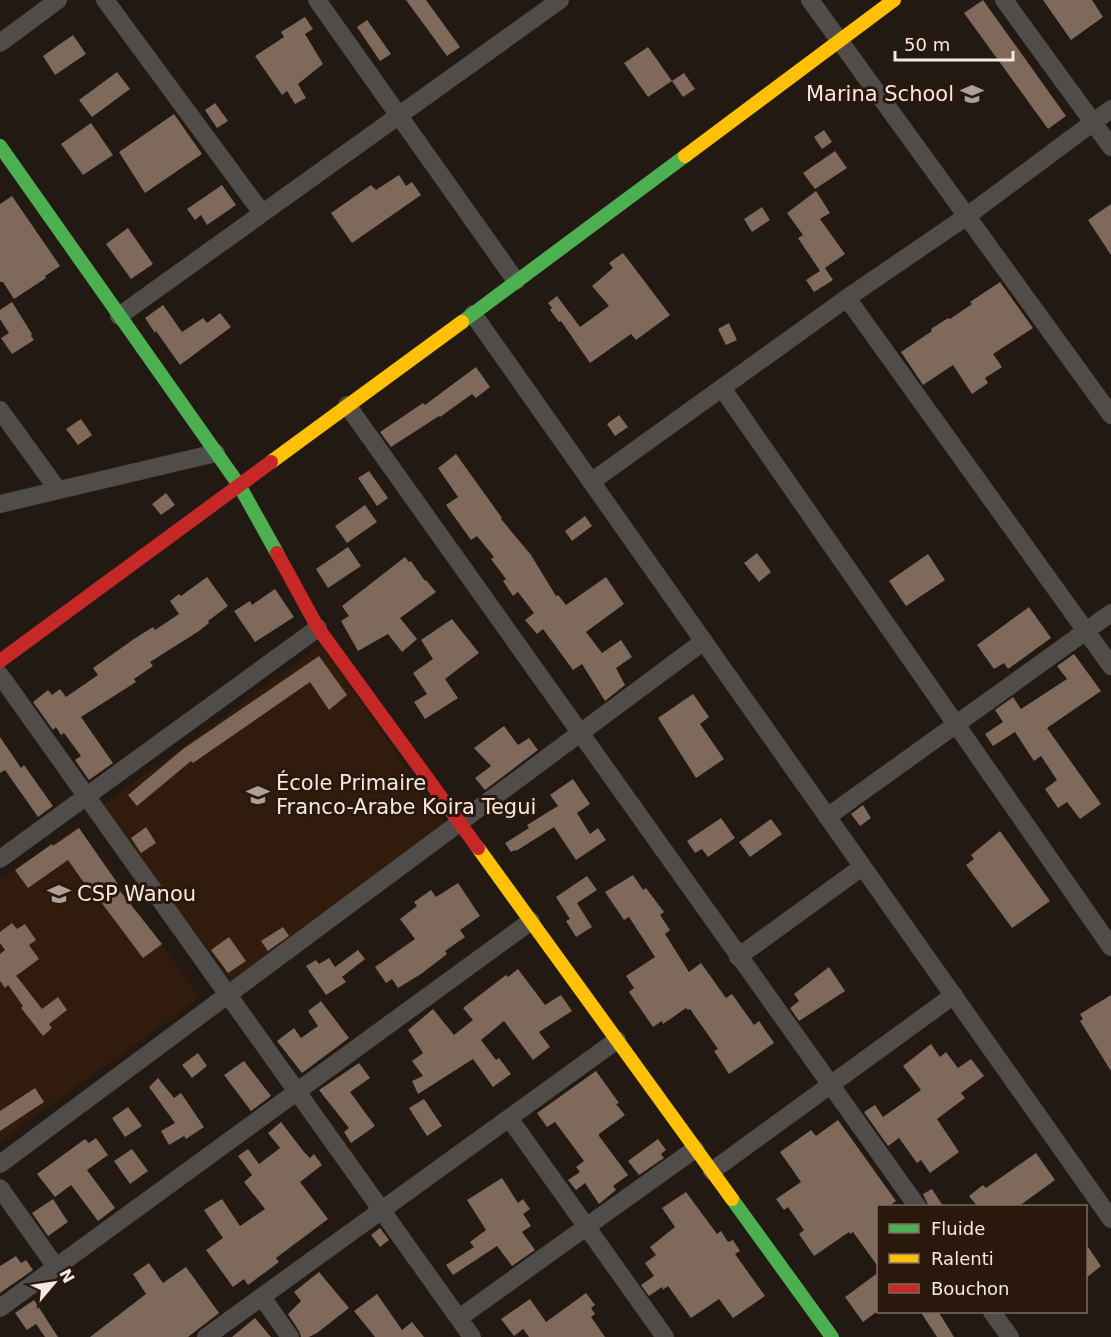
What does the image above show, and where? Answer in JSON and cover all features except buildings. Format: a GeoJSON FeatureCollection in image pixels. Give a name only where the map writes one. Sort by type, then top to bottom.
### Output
{"type":"FeatureCollection","features":[{"type":"Feature","properties":{"kind":"street"},"geometry":{"type":"LineString","coordinates":[[0,43],[58,0]]}},
{"type":"Feature","properties":{"kind":"street"},"geometry":{"type":"LineString","coordinates":[[105,0],[262,213]]}},
{"type":"Feature","properties":{"kind":"street"},"geometry":{"type":"LineString","coordinates":[[317,0],[516,281]]}},
{"type":"Feature","properties":{"kind":"street"},"geometry":{"type":"LineString","coordinates":[[119,316],[560,0]]}},
{"type":"Feature","properties":{"kind":"street"},"geometry":{"type":"LineString","coordinates":[[0,661],[473,314],[894,0]]}},
{"type":"Feature","properties":{"kind":"street"},"geometry":{"type":"LineString","coordinates":[[1004,0],[1111,147]]}},
{"type":"Feature","properties":{"kind":"street"},"geometry":{"type":"LineString","coordinates":[[814,3],[1111,415]]}},
{"type":"Feature","properties":{"kind":"street"},"geometry":{"type":"LineString","coordinates":[[591,482],[847,298],[967,216],[1111,109]]}},
{"type":"Feature","properties":{"kind":"street"},"geometry":{"type":"LineString","coordinates":[[0,146],[239,485],[318,628],[832,1337]]}},
{"type":"Feature","properties":{"kind":"street"},"geometry":{"type":"LineString","coordinates":[[847,298],[1111,666]]}},
{"type":"Feature","properties":{"kind":"street"},"geometry":{"type":"LineString","coordinates":[[473,314],[1111,1219]]}},
{"type":"Feature","properties":{"kind":"street"},"geometry":{"type":"LineString","coordinates":[[722,388],[1111,946]]}},
{"type":"Feature","properties":{"kind":"street"},"geometry":{"type":"LineString","coordinates":[[347,405],[916,1205]]}},
{"type":"Feature","properties":{"kind":"street"},"geometry":{"type":"LineString","coordinates":[[0,410],[58,490]]}},
{"type":"Feature","properties":{"kind":"street"},"geometry":{"type":"LineString","coordinates":[[0,504],[216,453]]}},
{"type":"Feature","properties":{"kind":"street"},"geometry":{"type":"LineString","coordinates":[[828,817],[1111,613]]}},
{"type":"Feature","properties":{"kind":"street"},"geometry":{"type":"LineString","coordinates":[[0,859],[318,628]]}},
{"type":"Feature","properties":{"kind":"street"},"geometry":{"type":"LineString","coordinates":[[0,1164],[704,641]]}},
{"type":"Feature","properties":{"kind":"street"},"geometry":{"type":"LineString","coordinates":[[0,675],[472,1337]]}},
{"type":"Feature","properties":{"kind":"street"},"geometry":{"type":"LineString","coordinates":[[738,957],[862,867]]}},
{"type":"Feature","properties":{"kind":"street"},"geometry":{"type":"LineString","coordinates":[[0,1308],[531,921]]}},
{"type":"Feature","properties":{"kind":"street"},"geometry":{"type":"LineString","coordinates":[[712,1172],[954,995]]}},
{"type":"Feature","properties":{"kind":"street"},"geometry":{"type":"LineString","coordinates":[[206,1337],[617,1040]]}},
{"type":"Feature","properties":{"kind":"street"},"geometry":{"type":"LineString","coordinates":[[509,1118],[665,1337]]}},
{"type":"Feature","properties":{"kind":"street"},"geometry":{"type":"LineString","coordinates":[[459,1318],[695,1149]]}},
{"type":"Feature","properties":{"kind":"street"},"geometry":{"type":"LineString","coordinates":[[0,1188],[56,1267]]}},
{"type":"Feature","properties":{"kind":"street"},"geometry":{"type":"LineString","coordinates":[[262,1297],[290,1337]]}},
{"type":"Feature","properties":{"kind":"street"},"geometry":{"type":"LineString","coordinates":[[993,1313],[1010,1337]]}},
{"type":"Feature","properties":{"kind":"shaded area"},"geometry":{"type":"Polygon","coordinates":[[[321,645],[445,823],[232,982],[102,806],[321,645]]]}},
{"type":"Feature","properties":{"kind":"shaded area"},"geometry":{"type":"Polygon","coordinates":[[[77,826],[200,998],[0,1141],[0,881],[77,826]]]}},
{"type":"Feature","properties":{"kind":"traffic: fast"},"geometry":{"type":"LineString","coordinates":[[0,146],[239,485],[277,553]]}},
{"type":"Feature","properties":{"kind":"traffic: fast"},"geometry":{"type":"LineString","coordinates":[[462,322],[685,156]]}},
{"type":"Feature","properties":{"kind":"traffic: fast"},"geometry":{"type":"LineString","coordinates":[[732,1199],[832,1337]]}},
{"type":"Feature","properties":{"kind":"traffic: slow"},"geometry":{"type":"LineString","coordinates":[[685,156],[894,0]]}},
{"type":"Feature","properties":{"kind":"traffic: slow"},"geometry":{"type":"LineString","coordinates":[[271,462],[462,322]]}},
{"type":"Feature","properties":{"kind":"traffic: slow"},"geometry":{"type":"LineString","coordinates":[[478,848],[732,1199]]}},
{"type":"Feature","properties":{"kind":"traffic: jam"},"geometry":{"type":"LineString","coordinates":[[0,661],[271,462]]}},
{"type":"Feature","properties":{"kind":"traffic: jam"},"geometry":{"type":"LineString","coordinates":[[277,553],[318,628],[478,848]]}},
{"type":"Feature","properties":{"kind":"place","name":"Marina School"},"geometry":{"type":"Point","coordinates":[972,94]}},
{"type":"Feature","properties":{"kind":"place","name":"École Primaire Franco-Arabe Koira Tegui"},"geometry":{"type":"Point","coordinates":[258,795]}},
{"type":"Feature","properties":{"kind":"place","name":"CSP Wanou"},"geometry":{"type":"Point","coordinates":[59,894]}}]}
